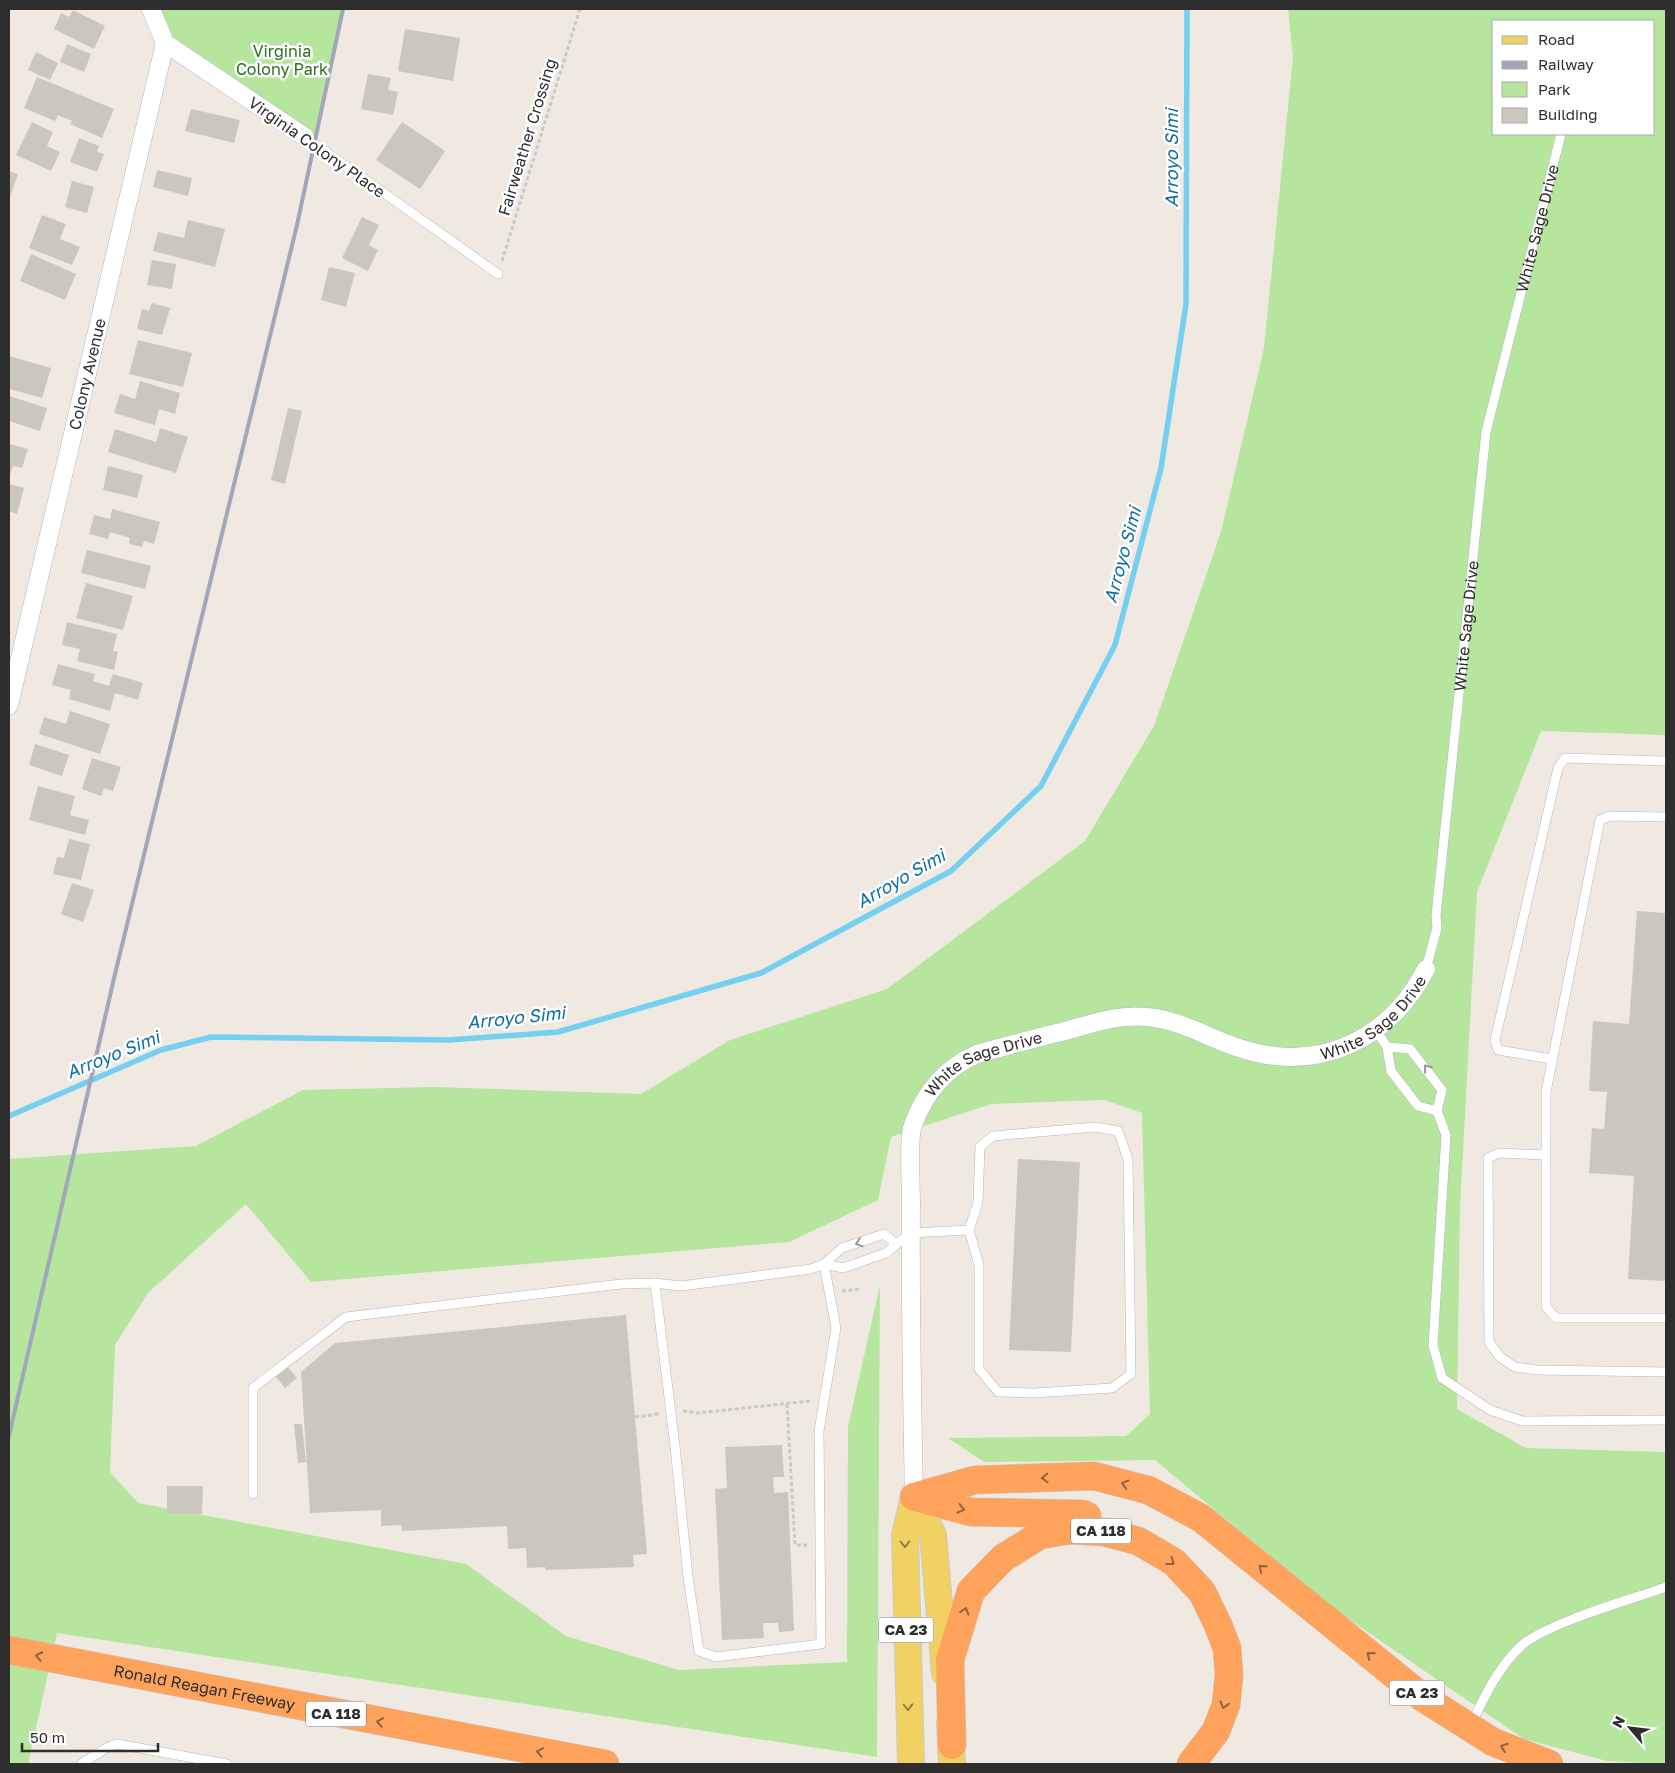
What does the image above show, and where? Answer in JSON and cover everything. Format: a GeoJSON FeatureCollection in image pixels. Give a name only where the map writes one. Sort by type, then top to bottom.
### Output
{"type":"FeatureCollection","features":[{"type":"Feature","properties":{"kind":"highway","name":"CA 23"},"geometry":{"type":"LineString","coordinates":[[914,1496],[975,1480],[1094,1476],[1148,1490],[1201,1518],[1422,1697],[1493,1742],[1550,1764]]}},
{"type":"Feature","properties":{"kind":"highway"},"geometry":{"type":"LineString","coordinates":[[914,1496],[971,1512],[1083,1514],[1138,1541]]}},
{"type":"Feature","properties":{"kind":"highway","name":"CA 118"},"geometry":{"type":"LineString","coordinates":[[952,1755],[950,1660],[971,1591],[1003,1558],[1040,1535],[1070,1530],[1104,1532],[1138,1541],[1174,1562],[1202,1592],[1227,1648],[1229,1675],[1226,1705],[1216,1731],[1191,1764]]}},
{"type":"Feature","properties":{"kind":"highway","name":"Ronald Reagan Freeway"},"geometry":{"type":"LineString","coordinates":[[9,1650],[605,1764]]}},
{"type":"Feature","properties":{"kind":"main road"},"geometry":{"type":"LineString","coordinates":[[914,1496],[933,1535],[952,1755]]}},
{"type":"Feature","properties":{"kind":"main road","name":"CA 23"},"geometry":{"type":"LineString","coordinates":[[910,1764],[906,1654],[905,1535],[914,1496]]}},
{"type":"Feature","properties":{"kind":"street"},"geometry":{"type":"LineString","coordinates":[[151,9],[165,43]]}},
{"type":"Feature","properties":{"kind":"street","name":"Virginia Colony Place"},"geometry":{"type":"LineString","coordinates":[[165,43],[304,137]]}},
{"type":"Feature","properties":{"kind":"street","name":"Colony Avenue"},"geometry":{"type":"LineString","coordinates":[[9,705],[165,43]]}},
{"type":"Feature","properties":{"kind":"street","name":"White Sage Drive"},"geometry":{"type":"LineString","coordinates":[[914,1496],[910,1233],[912,1126],[935,1083],[959,1062],[977,1054],[1104,1020],[1128,1016],[1158,1018],[1261,1055],[1285,1058],[1329,1052],[1361,1039],[1376,1030],[1400,1009],[1426,969]]}},
{"type":"Feature","properties":{"kind":"lane","name":"White Sage Drive"},"geometry":{"type":"LineString","coordinates":[[1426,969],[1437,928],[1438,896],[1486,432],[1561,135]]}},
{"type":"Feature","properties":{"kind":"lane","name":"Virginia Colony Place"},"geometry":{"type":"LineString","coordinates":[[304,137],[498,274]]}},
{"type":"Feature","properties":{"kind":"lane"},"geometry":{"type":"LineString","coordinates":[[1552,1059],[1498,1050],[1495,1040],[1558,768],[1565,758],[1666,761]]}},
{"type":"Feature","properties":{"kind":"lane"},"geometry":{"type":"LineString","coordinates":[[1666,818],[1610,816],[1600,820],[1546,1092],[1545,1155],[1546,1307],[1556,1318],[1666,1318]]}},
{"type":"Feature","properties":{"kind":"lane"},"geometry":{"type":"LineString","coordinates":[[1376,1030],[1387,1047],[1391,1071],[1418,1106],[1437,1111]]}},
{"type":"Feature","properties":{"kind":"lane"},"geometry":{"type":"LineString","coordinates":[[1387,1047],[1410,1049],[1427,1068],[1442,1090],[1437,1111],[1446,1135],[1433,1346],[1442,1378],[1490,1410],[1522,1421],[1666,1420]]}},
{"type":"Feature","properties":{"kind":"lane"},"geometry":{"type":"LineString","coordinates":[[1095,1127],[1118,1131],[1128,1159],[1131,1374],[1112,1388],[1034,1393],[998,1392],[979,1369],[979,1265],[968,1230],[978,1203],[980,1147],[993,1136],[1095,1127]]}},
{"type":"Feature","properties":{"kind":"lane"},"geometry":{"type":"LineString","coordinates":[[1545,1155],[1499,1153],[1488,1158],[1488,1342],[1500,1357],[1515,1367],[1537,1370],[1666,1372]]}},
{"type":"Feature","properties":{"kind":"lane"},"geometry":{"type":"LineString","coordinates":[[824,1264],[843,1268],[886,1253],[910,1233],[968,1230]]}},
{"type":"Feature","properties":{"kind":"lane"},"geometry":{"type":"LineString","coordinates":[[253,1494],[254,1388],[346,1317],[621,1284],[655,1283],[681,1286],[811,1269],[824,1264],[842,1248],[884,1234],[896,1244]]}},
{"type":"Feature","properties":{"kind":"lane"},"geometry":{"type":"LineString","coordinates":[[655,1283],[671,1412],[688,1577],[699,1651],[716,1657],[821,1644],[818,1431],[836,1328],[831,1292],[824,1264]]}},
{"type":"Feature","properties":{"kind":"lane"},"geometry":{"type":"LineString","coordinates":[[1470,1727],[1489,1688],[1521,1646],[1549,1629],[1666,1587]]}},
{"type":"Feature","properties":{"kind":"lane"},"geometry":{"type":"LineString","coordinates":[[81,1764],[108,1747],[118,1744],[227,1764]]}},
{"type":"Feature","properties":{"kind":"path","name":"Fairweather Crossing"},"geometry":{"type":"LineString","coordinates":[[498,274],[580,9]]}},
{"type":"Feature","properties":{"kind":"path"},"geometry":{"type":"LineString","coordinates":[[831,1292],[860,1289]]}},
{"type":"Feature","properties":{"kind":"path"},"geometry":{"type":"LineString","coordinates":[[635,1417],[671,1412],[689,1411],[698,1413],[810,1402],[812,1394]]}},
{"type":"Feature","properties":{"kind":"path"},"geometry":{"type":"LineString","coordinates":[[787,1404],[795,1546],[820,1544]]}},
{"type":"Feature","properties":{"kind":"green space","name":"Virginia Colony Park"},"geometry":{"type":"Polygon","coordinates":[[[151,9],[343,9],[315,144],[165,43],[151,9]]]}},
{"type":"Feature","properties":{"kind":"green space"},"geometry":{"type":"Polygon","coordinates":[[[1288,9],[1666,9],[1666,735],[1541,731],[1477,892],[1460,1207],[1457,1409],[1526,1448],[1666,1452],[1666,1764],[1607,1761],[1524,1739],[1331,1607],[1155,1460],[984,1462],[948,1438],[1126,1436],[1150,1414],[1142,1113],[1105,1100],[991,1104],[891,1137],[878,1200],[789,1242],[311,1282],[246,1204],[148,1293],[115,1345],[110,1472],[138,1503],[466,1564],[566,1636],[679,1670],[847,1662],[848,1427],[880,1285],[877,1757],[57,1633],[28,1764],[9,1764],[9,1159],[196,1146],[303,1090],[434,1087],[641,1094],[730,1040],[887,989],[1085,841],[1154,726],[1221,532],[1264,348],[1293,57],[1288,9]]]}},
{"type":"Feature","properties":{"kind":"building"},"geometry":{"type":"Polygon","coordinates":[[[73,10],[105,26],[94,49],[54,29],[61,13],[69,17],[73,10]]]}},
{"type":"Feature","properties":{"kind":"building"},"geometry":{"type":"Polygon","coordinates":[[[405,29],[460,38],[453,81],[398,71],[405,29]]]}},
{"type":"Feature","properties":{"kind":"building"},"geometry":{"type":"Polygon","coordinates":[[[67,44],[91,54],[84,72],[60,62],[67,44]]]}},
{"type":"Feature","properties":{"kind":"building"},"geometry":{"type":"Polygon","coordinates":[[[36,52],[58,63],[50,80],[28,70],[36,52]]]}},
{"type":"Feature","properties":{"kind":"building"},"geometry":{"type":"Polygon","coordinates":[[[368,74],[391,78],[388,90],[398,92],[393,115],[361,109],[368,74]]]}},
{"type":"Feature","properties":{"kind":"building"},"geometry":{"type":"Polygon","coordinates":[[[37,77],[114,109],[102,138],[70,124],[72,121],[58,115],[55,121],[24,108],[37,77]]]}},
{"type":"Feature","properties":{"kind":"building"},"geometry":{"type":"Polygon","coordinates":[[[191,109],[240,120],[234,143],[185,131],[191,109]]]}},
{"type":"Feature","properties":{"kind":"building"},"geometry":{"type":"Polygon","coordinates":[[[32,122],[53,132],[47,146],[60,152],[51,171],[16,155],[32,122]]]}},
{"type":"Feature","properties":{"kind":"building"},"geometry":{"type":"Polygon","coordinates":[[[402,122],[445,151],[420,189],[376,160],[402,122]]]}},
{"type":"Feature","properties":{"kind":"building"},"geometry":{"type":"Polygon","coordinates":[[[79,138],[99,146],[97,152],[104,154],[97,172],[70,162],[79,138]]]}},
{"type":"Feature","properties":{"kind":"building"},"geometry":{"type":"Polygon","coordinates":[[[157,170],[192,178],[188,196],[153,187],[157,170]]]}},
{"type":"Feature","properties":{"kind":"building"},"geometry":{"type":"Polygon","coordinates":[[[9,171],[18,174],[9,200],[9,171]]]}},
{"type":"Feature","properties":{"kind":"building"},"geometry":{"type":"Polygon","coordinates":[[[72,181],[94,187],[87,213],[65,207],[72,181]]]}},
{"type":"Feature","properties":{"kind":"building"},"geometry":{"type":"Polygon","coordinates":[[[42,215],[66,224],[60,239],[80,247],[72,265],[29,248],[42,215]]]}},
{"type":"Feature","properties":{"kind":"building"},"geometry":{"type":"Polygon","coordinates":[[[362,217],[379,225],[369,245],[378,250],[368,271],[342,258],[362,217]]]}},
{"type":"Feature","properties":{"kind":"building"},"geometry":{"type":"Polygon","coordinates":[[[188,220],[225,229],[215,267],[153,251],[158,232],[184,238],[188,220]]]}},
{"type":"Feature","properties":{"kind":"building"},"geometry":{"type":"Polygon","coordinates":[[[31,254],[76,274],[65,300],[20,281],[31,254]]]}},
{"type":"Feature","properties":{"kind":"building"},"geometry":{"type":"Polygon","coordinates":[[[152,260],[176,264],[172,289],[147,285],[152,260]]]}},
{"type":"Feature","properties":{"kind":"building"},"geometry":{"type":"Polygon","coordinates":[[[329,267],[355,273],[346,307],[321,300],[329,267]]]}},
{"type":"Feature","properties":{"kind":"building"},"geometry":{"type":"Polygon","coordinates":[[[152,303],[170,308],[162,335],[137,329],[142,309],[149,311],[152,303]]]}},
{"type":"Feature","properties":{"kind":"building"},"geometry":{"type":"Polygon","coordinates":[[[138,340],[192,353],[183,387],[129,374],[138,340]]]}},
{"type":"Feature","properties":{"kind":"building"},"geometry":{"type":"Polygon","coordinates":[[[9,356],[51,368],[42,398],[9,389],[9,356]]]}},
{"type":"Feature","properties":{"kind":"building"},"geometry":{"type":"Polygon","coordinates":[[[140,381],[180,393],[175,414],[159,409],[155,425],[114,413],[120,394],[135,399],[140,381]]]}},
{"type":"Feature","properties":{"kind":"building"},"geometry":{"type":"Polygon","coordinates":[[[9,396],[47,408],[40,431],[9,421],[9,396]]]}},
{"type":"Feature","properties":{"kind":"building"},"geometry":{"type":"Polygon","coordinates":[[[288,408],[302,411],[285,484],[271,480],[288,408]]]}},
{"type":"Feature","properties":{"kind":"building"},"geometry":{"type":"Polygon","coordinates":[[[160,428],[188,437],[176,473],[108,452],[115,429],[156,442],[160,428]]]}},
{"type":"Feature","properties":{"kind":"building"},"geometry":{"type":"Polygon","coordinates":[[[9,444],[28,449],[22,468],[13,466],[9,478],[9,444]]]}},
{"type":"Feature","properties":{"kind":"building"},"geometry":{"type":"Polygon","coordinates":[[[108,466],[143,475],[137,498],[103,490],[108,466]]]}},
{"type":"Feature","properties":{"kind":"building"},"geometry":{"type":"Polygon","coordinates":[[[9,484],[24,488],[17,514],[9,511],[9,484]]]}},
{"type":"Feature","properties":{"kind":"building"},"geometry":{"type":"Polygon","coordinates":[[[112,509],[160,522],[154,544],[144,541],[142,547],[129,544],[130,538],[110,532],[108,539],[89,534],[94,515],[110,519],[112,509]]]}},
{"type":"Feature","properties":{"kind":"building"},"geometry":{"type":"Polygon","coordinates":[[[87,550],[151,566],[145,589],[81,573],[87,550]]]}},
{"type":"Feature","properties":{"kind":"building"},"geometry":{"type":"Polygon","coordinates":[[[86,583],[133,596],[123,630],[76,618],[86,583]]]}},
{"type":"Feature","properties":{"kind":"building"},"geometry":{"type":"Polygon","coordinates":[[[67,622],[117,634],[113,651],[118,652],[114,670],[77,661],[80,649],[62,645],[67,622]]]}},
{"type":"Feature","properties":{"kind":"building"},"geometry":{"type":"Polygon","coordinates":[[[58,664],[95,674],[93,681],[109,686],[113,674],[143,683],[138,700],[115,693],[110,711],[69,699],[71,690],[52,685],[58,664]]]}},
{"type":"Feature","properties":{"kind":"building"},"geometry":{"type":"Polygon","coordinates":[[[70,711],[110,724],[100,754],[39,734],[44,717],[66,724],[70,711]]]}},
{"type":"Feature","properties":{"kind":"building"},"geometry":{"type":"Polygon","coordinates":[[[35,744],[69,755],[62,776],[29,765],[35,744]]]}},
{"type":"Feature","properties":{"kind":"building"},"geometry":{"type":"Polygon","coordinates":[[[92,758],[121,767],[113,791],[104,788],[101,796],[82,789],[92,758]]]}},
{"type":"Feature","properties":{"kind":"building"},"geometry":{"type":"Polygon","coordinates":[[[38,786],[75,796],[70,815],[89,820],[85,835],[29,820],[38,786]]]}},
{"type":"Feature","properties":{"kind":"building"},"geometry":{"type":"Polygon","coordinates":[[[69,839],[90,844],[81,880],[53,874],[57,857],[64,858],[69,839]]]}},
{"type":"Feature","properties":{"kind":"building"},"geometry":{"type":"Polygon","coordinates":[[[72,883],[94,890],[83,922],[61,914],[72,883]]]}},
{"type":"Feature","properties":{"kind":"building"},"geometry":{"type":"Polygon","coordinates":[[[1637,911],[1666,913],[1666,1281],[1628,1279],[1634,1176],[1589,1173],[1592,1128],[1604,1129],[1607,1092],[1589,1091],[1593,1021],[1629,1024],[1637,911]]]}},
{"type":"Feature","properties":{"kind":"building"},"geometry":{"type":"Polygon","coordinates":[[[1018,1159],[1080,1162],[1071,1352],[1009,1350],[1018,1159]]]}},
{"type":"Feature","properties":{"kind":"building"},"geometry":{"type":"Polygon","coordinates":[[[626,1315],[647,1554],[633,1555],[634,1567],[545,1570],[545,1567],[527,1568],[526,1548],[508,1549],[507,1526],[402,1531],[401,1525],[381,1526],[381,1510],[310,1513],[301,1372],[335,1343],[626,1315]]]}},
{"type":"Feature","properties":{"kind":"building"},"geometry":{"type":"Polygon","coordinates":[[[287,1366],[297,1378],[285,1388],[275,1376],[287,1366]]]}},
{"type":"Feature","properties":{"kind":"building"},"geometry":{"type":"Polygon","coordinates":[[[294,1424],[302,1424],[306,1462],[298,1463],[294,1424]]]}},
{"type":"Feature","properties":{"kind":"building"},"geometry":{"type":"Polygon","coordinates":[[[782,1445],[784,1477],[773,1477],[774,1493],[788,1492],[794,1631],[779,1632],[778,1623],[763,1623],[764,1638],[722,1640],[715,1489],[727,1488],[725,1447],[782,1445]]]}},
{"type":"Feature","properties":{"kind":"building"},"geometry":{"type":"Polygon","coordinates":[[[167,1486],[203,1486],[202,1514],[167,1513],[167,1486]]]}},
{"type":"Feature","properties":{"kind":"waterway","name":"Arroyo Simi"},"geometry":{"type":"LineString","coordinates":[[9,1116],[161,1050],[211,1037],[449,1040],[558,1032],[761,973],[951,871],[1041,786],[1115,645],[1161,468],[1186,304],[1187,9]]}},
{"type":"Feature","properties":{"kind":"railway"},"geometry":{"type":"LineString","coordinates":[[9,1436],[115,974],[297,225],[343,9]]}}]}
